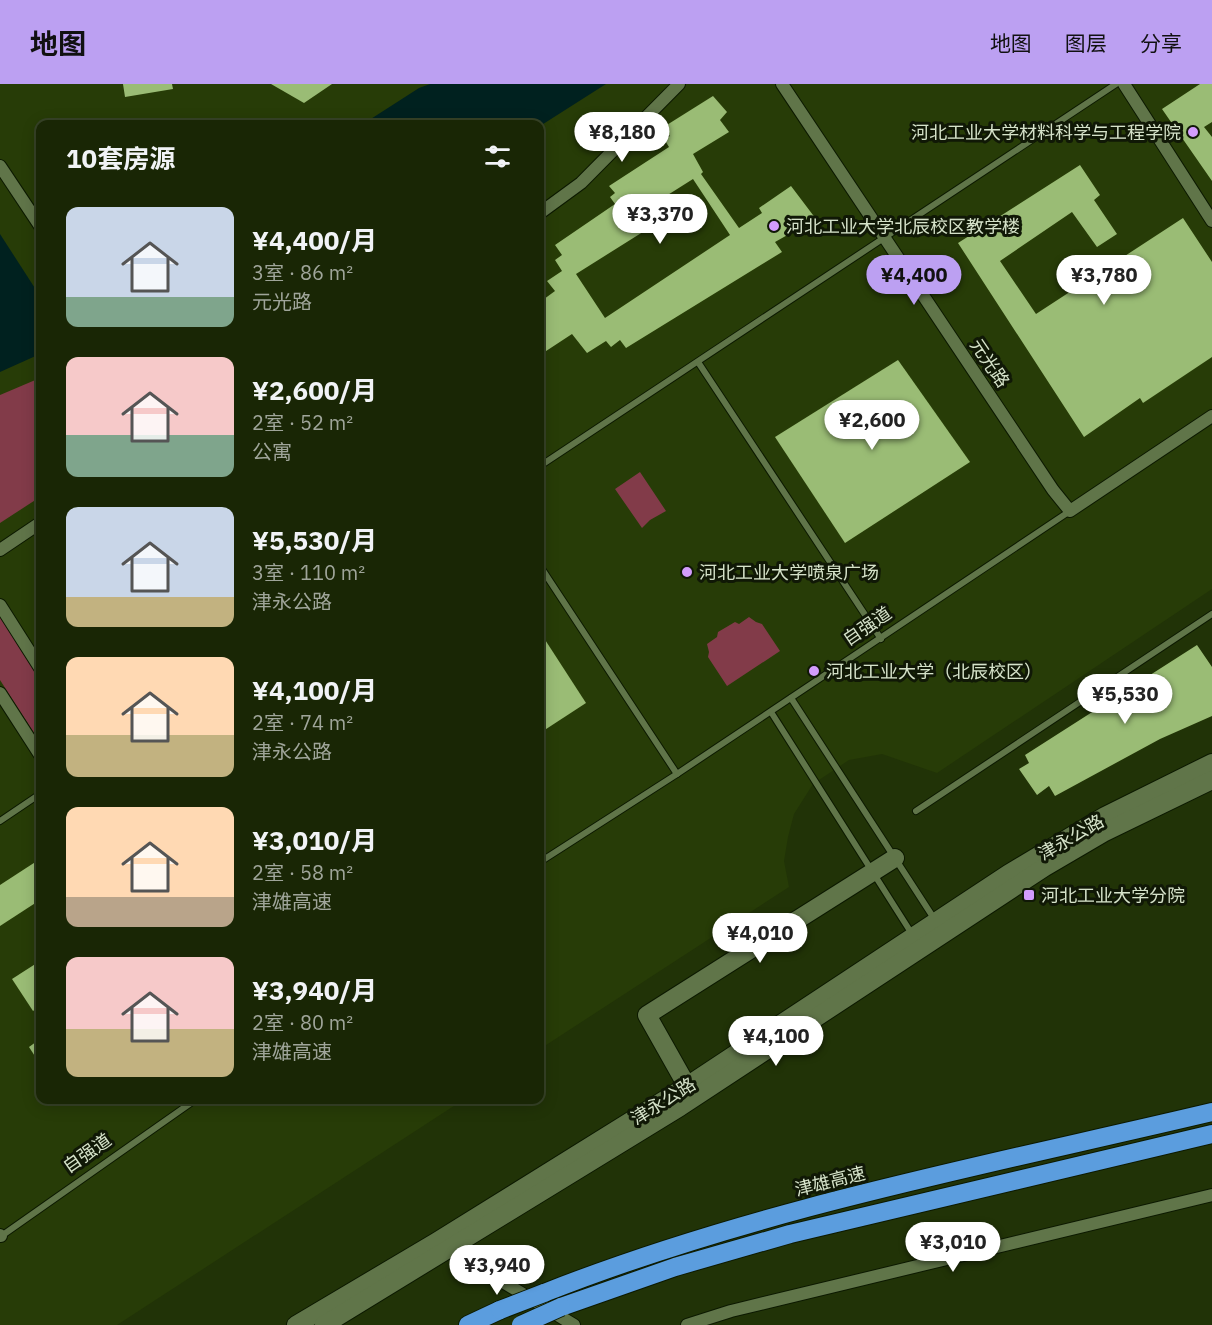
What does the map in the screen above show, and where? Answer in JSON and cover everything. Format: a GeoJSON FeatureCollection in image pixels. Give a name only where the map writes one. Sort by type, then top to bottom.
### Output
{"type":"FeatureCollection","features":[{"type":"Feature","properties":{"kind":"highway","name":"津雄高速"},"geometry":{"type":"LineString","coordinates":[[468,1325],[500,1310],[642,1257],[736,1227],[820,1204],[1212,1112]]}},
{"type":"Feature","properties":{"kind":"highway"},"geometry":{"type":"LineString","coordinates":[[521,1325],[561,1307],[675,1267],[790,1234],[1212,1134]]}},
{"type":"Feature","properties":{"kind":"street"},"geometry":{"type":"LineString","coordinates":[[544,210],[582,183],[679,84]]}},
{"type":"Feature","properties":{"kind":"street","name":"元光路"},"geometry":{"type":"LineString","coordinates":[[782,84],[1070,512]]}},
{"type":"Feature","properties":{"kind":"street"},"geometry":{"type":"LineString","coordinates":[[1124,84],[1212,221]]}},
{"type":"Feature","properties":{"kind":"street"},"geometry":{"type":"LineString","coordinates":[[0,166],[36,220]]}},
{"type":"Feature","properties":{"kind":"street","name":"自强道"},"geometry":{"type":"LineString","coordinates":[[1070,512],[1212,416]]}},
{"type":"Feature","properties":{"kind":"street"},"geometry":{"type":"LineString","coordinates":[[0,550],[36,526]]}},
{"type":"Feature","properties":{"kind":"street"},"geometry":{"type":"LineString","coordinates":[[0,605],[36,662]]}},
{"type":"Feature","properties":{"kind":"street"},"geometry":{"type":"LineString","coordinates":[[0,693],[36,749]]}},
{"type":"Feature","properties":{"kind":"street","name":"津永公路"},"geometry":{"type":"LineString","coordinates":[[940,928],[1008,874],[1087,827],[1212,763]]}},
{"type":"Feature","properties":{"kind":"street","name":"津永公路"},"geometry":{"type":"LineString","coordinates":[[324,1325],[687,1086],[940,928],[1103,833],[1212,780]]}},
{"type":"Feature","properties":{"kind":"street"},"geometry":{"type":"LineString","coordinates":[[687,1086],[647,1015],[895,858]]}},
{"type":"Feature","properties":{"kind":"street","name":"津永公路"},"geometry":{"type":"LineString","coordinates":[[296,1325],[442,1246],[671,1113],[918,942]]}},
{"type":"Feature","properties":{"kind":"street"},"geometry":{"type":"LineString","coordinates":[[687,1325],[743,1308],[1212,1195]]}},
{"type":"Feature","properties":{"kind":"street"},"geometry":{"type":"LineString","coordinates":[[442,1246],[574,1325]]}},
{"type":"Feature","properties":{"kind":"lane"},"geometry":{"type":"LineString","coordinates":[[544,463],[1116,84]]}},
{"type":"Feature","properties":{"kind":"lane"},"geometry":{"type":"LineString","coordinates":[[698,362],[881,639]]}},
{"type":"Feature","properties":{"kind":"lane","name":"自强道"},"geometry":{"type":"LineString","coordinates":[[544,859],[771,712],[1070,512]]}},
{"type":"Feature","properties":{"kind":"lane"},"geometry":{"type":"LineString","coordinates":[[544,572],[677,774]]}},
{"type":"Feature","properties":{"kind":"lane"},"geometry":{"type":"LineString","coordinates":[[916,811],[1212,614]]}},
{"type":"Feature","properties":{"kind":"lane"},"geometry":{"type":"LineString","coordinates":[[791,698],[940,928]]}},
{"type":"Feature","properties":{"kind":"lane"},"geometry":{"type":"LineString","coordinates":[[771,712],[918,942]]}},
{"type":"Feature","properties":{"kind":"lane"},"geometry":{"type":"LineString","coordinates":[[0,821],[36,797]]}},
{"type":"Feature","properties":{"kind":"lane","name":"自强道"},"geometry":{"type":"LineString","coordinates":[[0,1236],[189,1104]]}},
{"type":"Feature","properties":{"kind":"shaded area","name":"河北工业大学（北辰校区）"},"geometry":{"type":"Polygon","coordinates":[[[0,84],[1212,84],[1212,589],[937,773],[882,754],[849,760],[813,784],[794,814],[788,837],[784,861],[789,887],[544,1046],[544,120],[36,120],[36,1104],[457,1104],[117,1325],[0,1325],[0,84]]]}},
{"type":"Feature","properties":{"kind":"shaded area"},"geometry":{"type":"Polygon","coordinates":[[[36,380],[36,500],[0,523],[0,395],[36,380]]]}},
{"type":"Feature","properties":{"kind":"shaded area"},"geometry":{"type":"Polygon","coordinates":[[[640,472],[666,511],[650,520],[642,528],[615,489],[640,472]]]}},
{"type":"Feature","properties":{"kind":"shaded area"},"geometry":{"type":"Polygon","coordinates":[[[0,614],[36,671],[36,736],[0,680],[0,614]]]}},
{"type":"Feature","properties":{"kind":"shaded area"},"geometry":{"type":"Polygon","coordinates":[[[749,617],[762,624],[780,651],[727,686],[708,657],[707,644],[717,637],[718,632],[735,622],[739,624],[749,617]]]}},
{"type":"Feature","properties":{"kind":"water"},"geometry":{"type":"Polygon","coordinates":[[[430,84],[606,84],[544,123],[544,120],[369,120],[419,88],[430,84]]]}},
{"type":"Feature","properties":{"kind":"water"},"geometry":{"type":"Polygon","coordinates":[[[0,234],[36,290],[36,356],[0,372],[0,234]]]}},
{"type":"Feature","properties":{"kind":"building"},"geometry":{"type":"Polygon","coordinates":[[[123,84],[172,84],[173,89],[125,97],[123,84]]]}},
{"type":"Feature","properties":{"kind":"building"},"geometry":{"type":"Polygon","coordinates":[[[271,84],[332,84],[304,103],[271,84]]]}},
{"type":"Feature","properties":{"kind":"building","name":"河北工业大学材料科学与工程学院"},"geometry":{"type":"Polygon","coordinates":[[[1200,84],[1212,84],[1212,122],[1204,127],[1212,137],[1212,181],[1162,109],[1200,84]]]}},
{"type":"Feature","properties":{"kind":"building","name":"河北工业大学北辰校区教学楼"},"geometry":{"type":"Polygon","coordinates":[[[713,96],[727,112],[720,120],[729,132],[693,154],[703,172],[701,174],[739,228],[762,213],[759,208],[791,186],[816,219],[775,242],[782,252],[626,348],[620,340],[611,347],[606,341],[587,353],[572,334],[544,352],[544,299],[555,291],[547,281],[562,271],[555,260],[562,255],[555,245],[615,204],[610,197],[615,193],[609,186],[669,147],[664,139],[670,136],[662,128],[713,96]],[[693,179],[636,215],[646,230],[576,274],[605,318],[730,235],[693,179]]]}},
{"type":"Feature","properties":{"kind":"building"},"geometry":{"type":"Polygon","coordinates":[[[1080,165],[1100,195],[1094,200],[1117,234],[1097,247],[1072,212],[1000,261],[1036,314],[1183,218],[1212,262],[1212,357],[1143,403],[1140,398],[1084,437],[958,243],[1080,165]]]}},
{"type":"Feature","properties":{"kind":"building"},"geometry":{"type":"Polygon","coordinates":[[[898,360],[970,462],[845,543],[775,437],[898,360]]]}},
{"type":"Feature","properties":{"kind":"building"},"geometry":{"type":"Polygon","coordinates":[[[544,638],[586,703],[544,730],[544,638]]]}},
{"type":"Feature","properties":{"kind":"building"},"geometry":{"type":"Polygon","coordinates":[[[1197,645],[1212,667],[1212,716],[1160,739],[1055,796],[1049,786],[1037,795],[1019,769],[1029,763],[1025,755],[1197,645]]]}},
{"type":"Feature","properties":{"kind":"building"},"geometry":{"type":"Polygon","coordinates":[[[36,862],[36,903],[0,926],[0,885],[36,862]]]}},
{"type":"Feature","properties":{"kind":"building"},"geometry":{"type":"Polygon","coordinates":[[[36,964],[36,1009],[33,1011],[12,979],[36,964]]]}},
{"type":"Feature","properties":{"kind":"building"},"geometry":{"type":"Polygon","coordinates":[[[36,1042],[36,1058],[29,1047],[36,1042]]]}},
{"type":"Feature","properties":{"kind":"place","name":"河北工业大学材料科学与工程学院"},"geometry":{"type":"Point","coordinates":[1193,132]}},
{"type":"Feature","properties":{"kind":"place","name":"河北工业大学北辰校区教学楼"},"geometry":{"type":"Point","coordinates":[774,226]}},
{"type":"Feature","properties":{"kind":"place","name":"河北工业大学喷泉广场"},"geometry":{"type":"Point","coordinates":[687,572]}},
{"type":"Feature","properties":{"kind":"place","name":"河北工业大学（北辰校区）"},"geometry":{"type":"Point","coordinates":[814,671]}},
{"type":"Feature","properties":{"kind":"place","name":"河北工业大学分院"},"geometry":{"type":"Point","coordinates":[1029,895]}}]}
